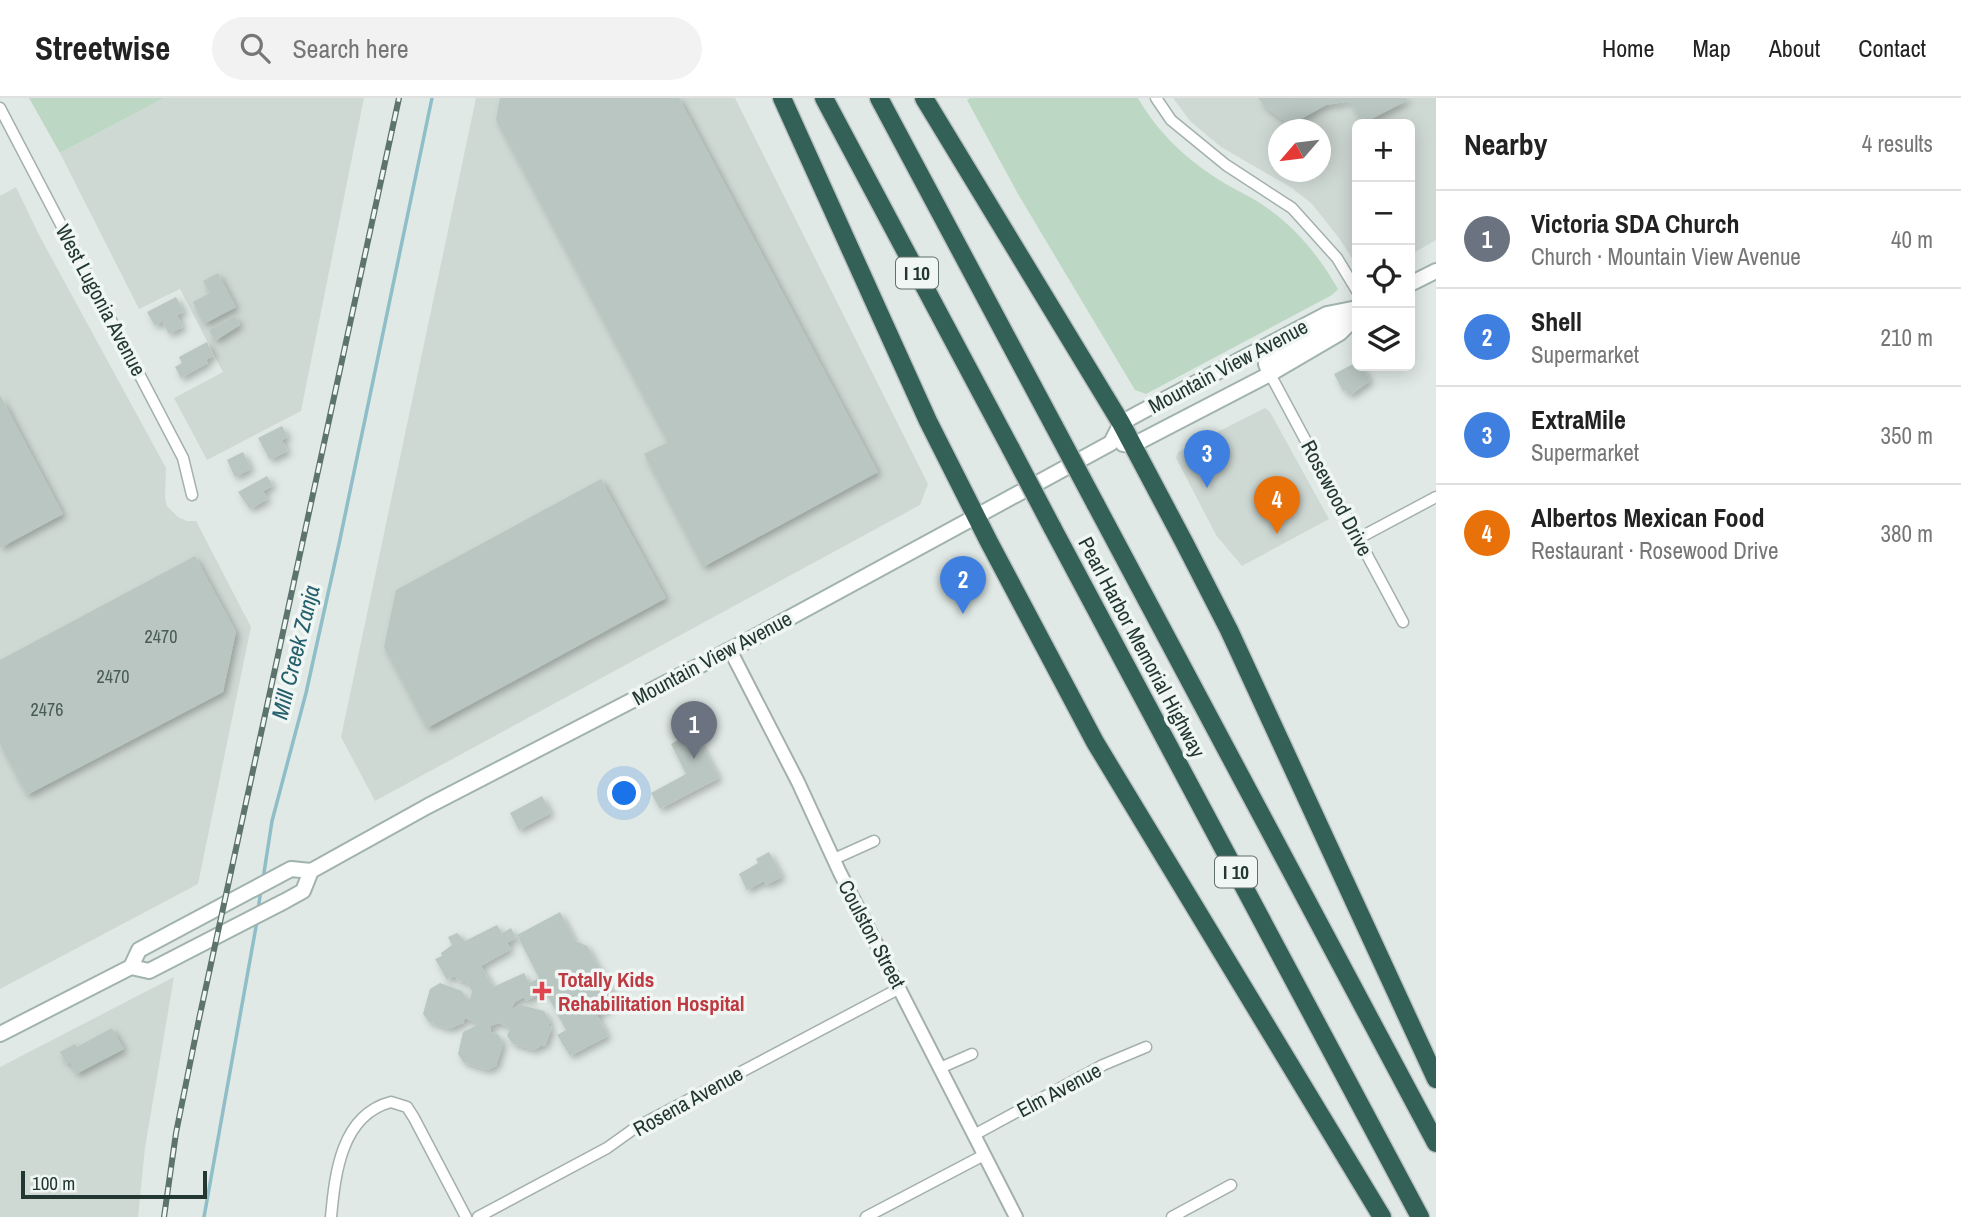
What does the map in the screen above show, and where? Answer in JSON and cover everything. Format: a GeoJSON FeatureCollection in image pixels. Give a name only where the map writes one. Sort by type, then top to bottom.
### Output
{"type":"FeatureCollection","features":[{"type":"Feature","properties":{"kind":"highway"},"geometry":{"type":"LineString","coordinates":[[782,98],[928,421],[1096,741],[1382,1217]]}},
{"type":"Feature","properties":{"kind":"highway","name":"Pearl Harbor Memorial Highway"},"geometry":{"type":"LineString","coordinates":[[824,98],[1420,1217]]}},
{"type":"Feature","properties":{"kind":"highway","name":"Pearl Harbor Memorial Highway"},"geometry":{"type":"LineString","coordinates":[[879,98],[1436,1143]]}},
{"type":"Feature","properties":{"kind":"highway"},"geometry":{"type":"LineString","coordinates":[[924,98],[1133,445],[1229,630],[1436,1079]]}},
{"type":"Feature","properties":{"kind":"main road"},"geometry":{"type":"LineString","coordinates":[[1415,282],[1436,271]]}},
{"type":"Feature","properties":{"kind":"main road","name":"Mountain View Avenue"},"geometry":{"type":"LineString","coordinates":[[1121,423],[1327,314],[1352,312]]}},
{"type":"Feature","properties":{"kind":"main road","name":"Mountain View Avenue"},"geometry":{"type":"LineString","coordinates":[[1133,445],[1270,374],[1340,333],[1352,318]]}},
{"type":"Feature","properties":{"kind":"main road"},"geometry":{"type":"LineString","coordinates":[[1121,423],[1111,443],[1133,445]]}},
{"type":"Feature","properties":{"kind":"main road","name":"Mountain View Avenue"},"geometry":{"type":"LineString","coordinates":[[0,1034],[131,967],[139,950],[291,869],[312,870],[428,806],[730,650],[1111,443]]}},
{"type":"Feature","properties":{"kind":"main road","name":"Mountain View Avenue"},"geometry":{"type":"LineString","coordinates":[[131,967],[149,971],[285,901],[303,891],[312,870]]}},
{"type":"Feature","properties":{"kind":"street"},"geometry":{"type":"LineString","coordinates":[[1156,98],[1171,120],[1226,165],[1292,208],[1337,258],[1352,283]]}},
{"type":"Feature","properties":{"kind":"street","name":"West Lugonia Avenue"},"geometry":{"type":"LineString","coordinates":[[0,108],[183,458],[192,495]]}},
{"type":"Feature","properties":{"kind":"street","name":"Rosewood Drive"},"geometry":{"type":"LineString","coordinates":[[1270,374],[1403,622]]}},
{"type":"Feature","properties":{"kind":"street"},"geometry":{"type":"LineString","coordinates":[[1359,538],[1436,497]]}},
{"type":"Feature","properties":{"kind":"street","name":"Coulston Street"},"geometry":{"type":"LineString","coordinates":[[730,650],[1016,1217]]}},
{"type":"Feature","properties":{"kind":"street"},"geometry":{"type":"LineString","coordinates":[[834,859],[874,841]]}},
{"type":"Feature","properties":{"kind":"street","name":"Rosena Avenue"},"geometry":{"type":"LineString","coordinates":[[478,1217],[607,1148],[635,1128],[900,988]]}},
{"type":"Feature","properties":{"kind":"street","name":"Elm Avenue"},"geometry":{"type":"LineString","coordinates":[[974,1135],[1103,1065],[1146,1047]]}},
{"type":"Feature","properties":{"kind":"street"},"geometry":{"type":"LineString","coordinates":[[940,1068],[972,1054]]}},
{"type":"Feature","properties":{"kind":"street"},"geometry":{"type":"LineString","coordinates":[[331,1217],[338,1166],[350,1135],[372,1109],[391,1102],[398,1102],[407,1108],[414,1118],[466,1217]]}},
{"type":"Feature","properties":{"kind":"street"},"geometry":{"type":"LineString","coordinates":[[866,1217],[984,1155]]}},
{"type":"Feature","properties":{"kind":"street"},"geometry":{"type":"LineString","coordinates":[[1172,1217],[1231,1185]]}},
{"type":"Feature","properties":{"kind":"shaded area"},"geometry":{"type":"Polygon","coordinates":[[[164,98],[364,98],[301,411],[207,460],[174,398],[223,372],[180,289],[139,309],[60,153],[164,98]]]}},
{"type":"Feature","properties":{"kind":"shaded area"},"geometry":{"type":"Polygon","coordinates":[[[476,98],[735,98],[928,484],[920,505],[375,801],[341,737],[476,98]]]}},
{"type":"Feature","properties":{"kind":"shaded area"},"geometry":{"type":"Polygon","coordinates":[[[1173,98],[1436,98],[1436,240],[1415,252],[1415,119],[1352,119],[1352,258],[1312,204],[1282,182],[1331,182],[1331,119],[1268,119],[1268,174],[1221,147],[1190,121],[1173,98]]]}},
{"type":"Feature","properties":{"kind":"shaded area"},"geometry":{"type":"Polygon","coordinates":[[[16,187],[39,235],[166,468],[167,506],[178,517],[196,521],[251,627],[198,884],[0,989],[0,196],[16,187]]]}},
{"type":"Feature","properties":{"kind":"shaded area"},"geometry":{"type":"Polygon","coordinates":[[[1265,408],[1270,412],[1329,519],[1242,566],[1216,535],[1176,458],[1178,452],[1265,408]]]}},
{"type":"Feature","properties":{"kind":"shaded area"},"geometry":{"type":"Polygon","coordinates":[[[174,977],[145,1148],[138,1217],[0,1217],[0,1067],[174,977]]]}},
{"type":"Feature","properties":{"kind":"green space"},"geometry":{"type":"Polygon","coordinates":[[[29,98],[164,98],[60,153],[29,98]]]}},
{"type":"Feature","properties":{"kind":"green space"},"geometry":{"type":"Polygon","coordinates":[[[1138,98],[1164,134],[1185,155],[1221,181],[1263,205],[1296,233],[1315,254],[1338,289],[1332,295],[1146,394],[1135,390],[1018,194],[967,100],[1138,98]]]}},
{"type":"Feature","properties":{"kind":"building"},"geometry":{"type":"Polygon","coordinates":[[[500,98],[679,98],[878,472],[703,567],[644,454],[668,442],[496,120],[500,98]]]}},
{"type":"Feature","properties":{"kind":"building"},"geometry":{"type":"Polygon","coordinates":[[[1258,98],[1408,100],[1372,119],[1359,119],[1350,101],[1326,105],[1301,119],[1282,119],[1266,108],[1258,98]]]}},
{"type":"Feature","properties":{"kind":"building"},"geometry":{"type":"Polygon","coordinates":[[[218,273],[236,307],[204,324],[193,302],[210,293],[203,281],[218,273]]]}},
{"type":"Feature","properties":{"kind":"building"},"geometry":{"type":"Polygon","coordinates":[[[176,297],[184,312],[177,315],[183,327],[169,334],[162,321],[155,326],[147,312],[176,297]]]}},
{"type":"Feature","properties":{"kind":"building"},"geometry":{"type":"Polygon","coordinates":[[[235,316],[240,325],[215,341],[209,330],[235,316]]]}},
{"type":"Feature","properties":{"kind":"building"},"geometry":{"type":"Polygon","coordinates":[[[207,342],[214,356],[206,360],[208,363],[181,378],[175,367],[182,363],[179,357],[207,342]]]}},
{"type":"Feature","properties":{"kind":"building"},"geometry":{"type":"Polygon","coordinates":[[[1352,365],[1352,371],[1365,371],[1370,381],[1349,396],[1346,390],[1343,391],[1334,374],[1352,365]]]}},
{"type":"Feature","properties":{"kind":"building"},"geometry":{"type":"Polygon","coordinates":[[[0,395],[63,514],[0,548],[0,395]]]}},
{"type":"Feature","properties":{"kind":"building"},"geometry":{"type":"Polygon","coordinates":[[[282,426],[288,437],[282,440],[288,451],[270,460],[258,438],[282,426]]]}},
{"type":"Feature","properties":{"kind":"building"},"geometry":{"type":"Polygon","coordinates":[[[243,452],[251,469],[235,477],[227,460],[243,452]]]}},
{"type":"Feature","properties":{"kind":"building"},"geometry":{"type":"Polygon","coordinates":[[[267,476],[273,486],[263,491],[268,499],[250,509],[238,492],[267,476]]]}},
{"type":"Feature","properties":{"kind":"building"},"geometry":{"type":"Polygon","coordinates":[[[601,479],[666,598],[427,728],[384,647],[396,590],[601,479]]]}},
{"type":"Feature","properties":{"kind":"building"},"geometry":{"type":"Polygon","coordinates":[[[195,556],[236,632],[223,692],[27,795],[0,744],[0,660],[195,556]]]}},
{"type":"Feature","properties":{"kind":"building"},"geometry":{"type":"Polygon","coordinates":[[[694,731],[719,778],[660,809],[651,793],[686,774],[671,744],[694,731]]]}},
{"type":"Feature","properties":{"kind":"building"},"geometry":{"type":"Polygon","coordinates":[[[542,796],[551,813],[519,830],[510,813],[542,796]]]}},
{"type":"Feature","properties":{"kind":"building"},"geometry":{"type":"Polygon","coordinates":[[[769,852],[782,877],[766,885],[764,881],[747,890],[739,874],[758,863],[756,859],[769,852]]]}},
{"type":"Feature","properties":{"kind":"building","name":"Totally Kids Rehabilitation Hospital"},"geometry":{"type":"Polygon","coordinates":[[[560,912],[575,941],[587,946],[618,1003],[597,1015],[608,1036],[570,1056],[557,1035],[566,1030],[545,991],[526,1001],[524,997],[515,1002],[511,1009],[521,1005],[544,1011],[550,1021],[548,1026],[552,1027],[545,1046],[534,1050],[513,1044],[507,1036],[510,1028],[499,1023],[491,1026],[490,1032],[499,1035],[503,1044],[496,1066],[487,1070],[463,1062],[458,1054],[463,1032],[479,1024],[465,1018],[463,1023],[449,1029],[429,1022],[423,1014],[430,989],[440,983],[462,991],[466,998],[470,999],[472,991],[466,982],[458,981],[455,976],[447,980],[435,959],[442,956],[441,953],[452,945],[448,937],[457,933],[465,941],[497,925],[502,933],[511,928],[516,938],[507,943],[511,949],[481,966],[493,987],[524,973],[529,983],[539,978],[517,935],[560,912]]]}},
{"type":"Feature","properties":{"kind":"building"},"geometry":{"type":"Polygon","coordinates":[[[112,1028],[124,1049],[76,1074],[70,1062],[67,1064],[60,1052],[75,1044],[77,1047],[112,1028]]]}},
{"type":"Feature","properties":{"kind":"waterway","name":"Mill Creek Zanja"},"geometry":{"type":"LineString","coordinates":[[263,879],[272,821],[306,693],[339,544],[432,98]]}},
{"type":"Feature","properties":{"kind":"waterway","name":"Mill Creek Zanja"},"geometry":{"type":"LineString","coordinates":[[258,910],[261,890]]}},
{"type":"Feature","properties":{"kind":"waterway","name":"Mill Creek Zanja"},"geometry":{"type":"LineString","coordinates":[[204,1217],[257,921]]}},
{"type":"Feature","properties":{"kind":"railway"},"geometry":{"type":"LineString","coordinates":[[164,1217],[176,1133],[199,1019],[399,98]]}},
{"type":"Feature","properties":{"kind":"place","name":"ExtraMile"},"geometry":{"type":"Point","coordinates":[1207,488]}},
{"type":"Feature","properties":{"kind":"place","name":"Albertos Mexican Food"},"geometry":{"type":"Point","coordinates":[1277,534]}},
{"type":"Feature","properties":{"kind":"place","name":"Shell"},"geometry":{"type":"Point","coordinates":[963,614]}},
{"type":"Feature","properties":{"kind":"place","name":"Victoria SDA Church"},"geometry":{"type":"Point","coordinates":[694,759]}},
{"type":"Feature","properties":{"kind":"place","name":"Totally Kids Rehabilitation Hospital"},"geometry":{"type":"Point","coordinates":[542,991]}}]}
